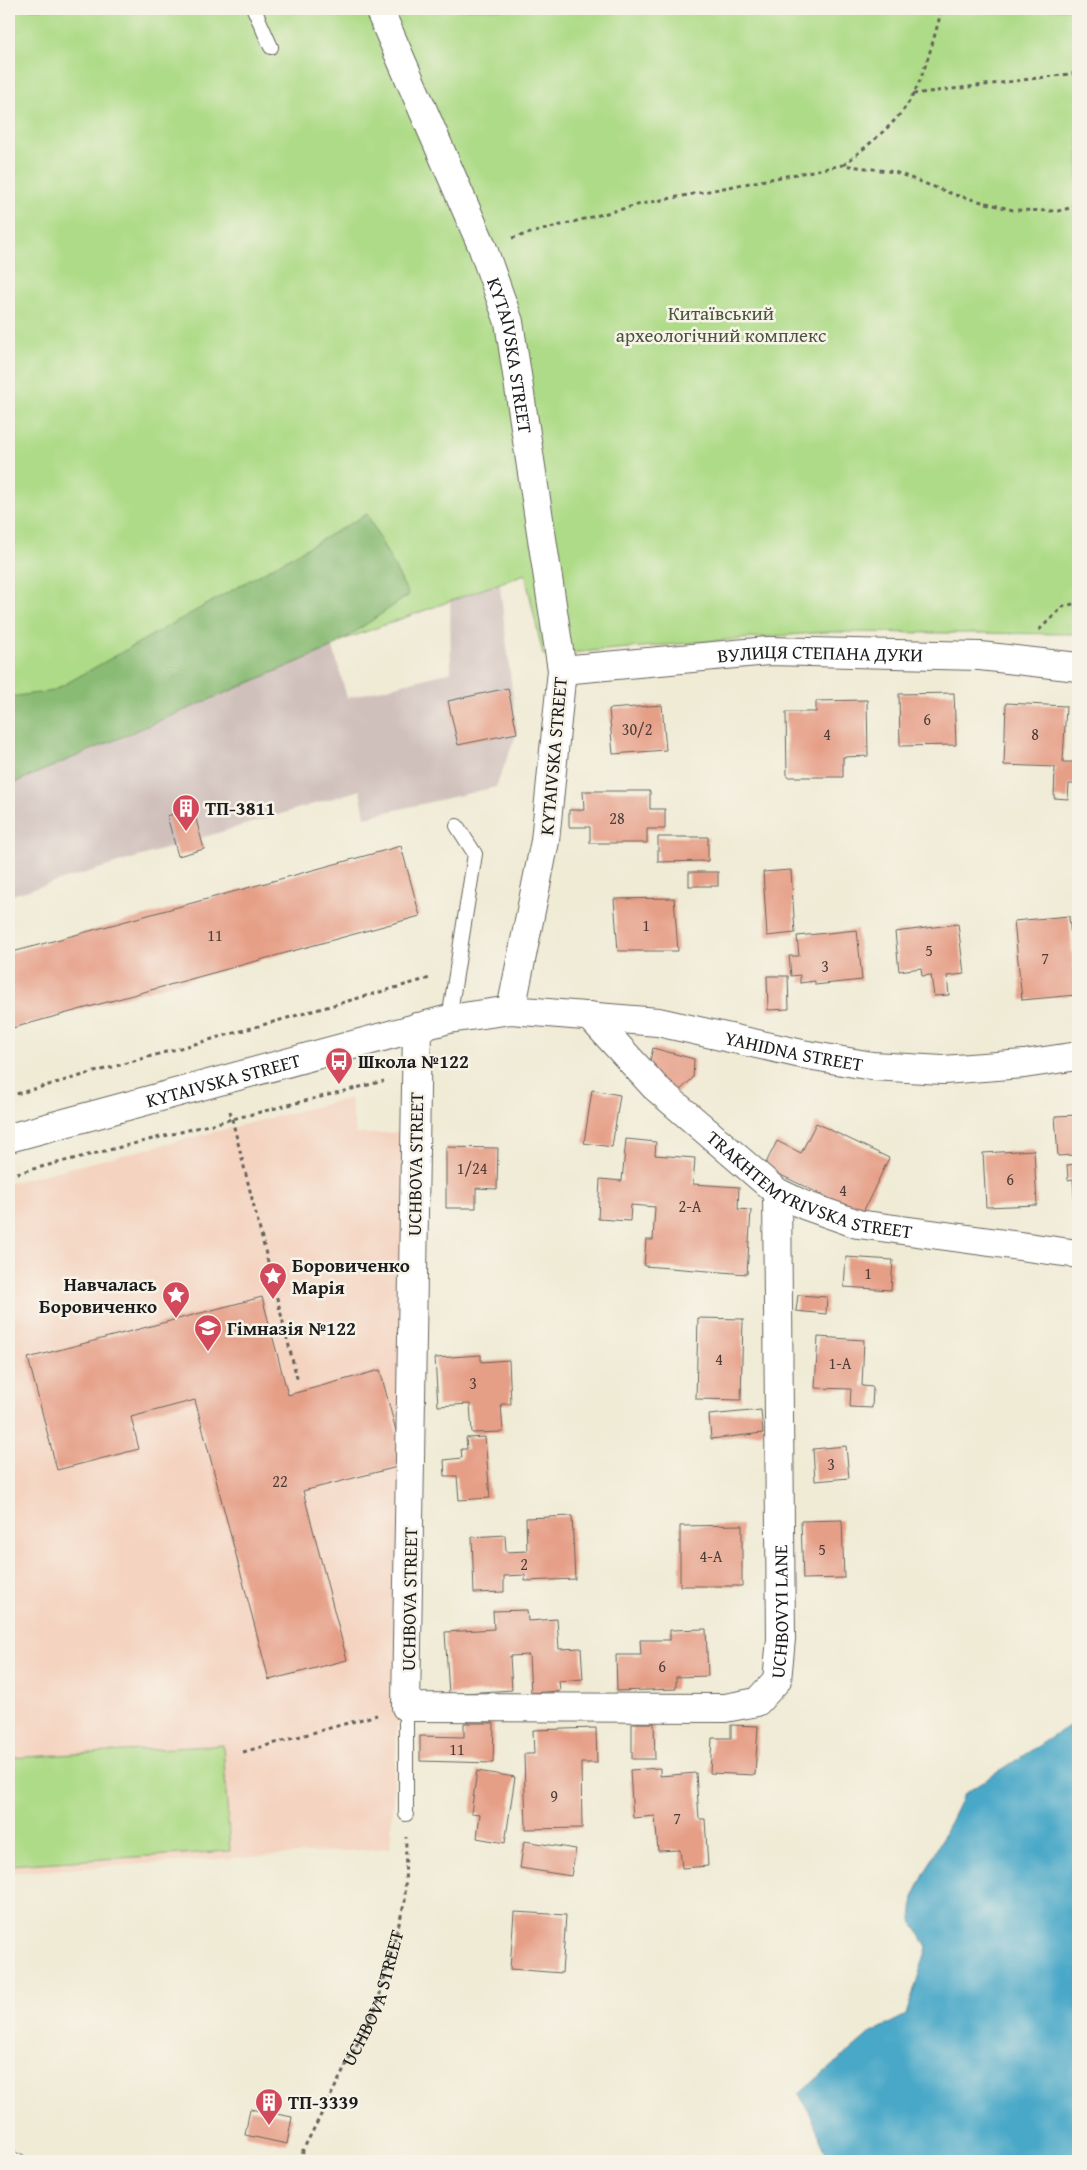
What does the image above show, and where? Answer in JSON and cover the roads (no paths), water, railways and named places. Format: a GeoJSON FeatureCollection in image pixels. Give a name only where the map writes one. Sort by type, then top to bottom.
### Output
{"type":"FeatureCollection","features":[{"type":"Feature","properties":{"kind":"street","name":"KYTAIVSKA STREET"},"geometry":{"type":"LineString","coordinates":[[9,1138],[378,1040],[448,1019],[511,1010],[545,841],[562,670],[509,322],[482,246],[379,9]]}},
{"type":"Feature","properties":{"kind":"street","name":"ВУЛИЦЯ СТЕПАНА ДУКИ"},"geometry":{"type":"LineString","coordinates":[[562,670],[768,651],[980,656],[1078,668]]}},
{"type":"Feature","properties":{"kind":"street","name":"YAHIDNA STREET"},"geometry":{"type":"LineString","coordinates":[[511,1010],[658,1022],[802,1054],[872,1066],[943,1070],[1024,1064],[1078,1056]]}},
{"type":"Feature","properties":{"kind":"street","name":"TRAKHTEMYRIVSKA STREET"},"geometry":{"type":"LineString","coordinates":[[590,1016],[655,1087],[777,1192],[804,1205],[858,1224],[1078,1254]]}},
{"type":"Feature","properties":{"kind":"street","name":"UCHBOVA STREET"},"geometry":{"type":"LineString","coordinates":[[406,1707],[417,1027]]}},
{"type":"Feature","properties":{"kind":"street","name":"UCHBOVYI LANE"},"geometry":{"type":"LineString","coordinates":[[406,1707],[725,1708],[757,1702],[777,1680],[781,1629],[777,1192]]}},
{"type":"Feature","properties":{"kind":"lane"},"geometry":{"type":"LineString","coordinates":[[254,9],[271,47]]}},
{"type":"Feature","properties":{"kind":"lane"},"geometry":{"type":"LineString","coordinates":[[448,1019],[475,854],[457,826]]}},
{"type":"Feature","properties":{"kind":"lane","name":"UCHBOVA STREET"},"geometry":{"type":"LineString","coordinates":[[406,1707],[406,1814]]}},
{"type":"Feature","properties":{"kind":"lane"},"geometry":{"type":"LineString","coordinates":[[9,2160],[19,2161]]}},
{"type":"Feature","properties":{"kind":"water"},"geometry":{"type":"Polygon","coordinates":[[[1078,1720],[1078,2161],[829,2161],[812,2117],[799,2094],[869,2034],[906,2015],[927,1948],[912,1920],[914,1895],[964,1794],[1078,1720]]]}},
{"type":"Feature","properties":{"kind":"place","name":"ТП-3811"},"geometry":{"type":"Point","coordinates":[186,832]}},
{"type":"Feature","properties":{"kind":"place","name":"Школа №122"},"geometry":{"type":"Point","coordinates":[339,1085]}},
{"type":"Feature","properties":{"kind":"place","name":"Боровиченко Марія"},"geometry":{"type":"Point","coordinates":[273,1300]}},
{"type":"Feature","properties":{"kind":"place","name":"Навчалась Боровиченко"},"geometry":{"type":"Point","coordinates":[176,1319]}},
{"type":"Feature","properties":{"kind":"place","name":"Гімназія №122"},"geometry":{"type":"Point","coordinates":[208,1352]}},
{"type":"Feature","properties":{"kind":"place","name":"ТП-3339"},"geometry":{"type":"Point","coordinates":[269,2126]}},
{"type":"Feature","properties":{"kind":"park label","name":"Китаївський археологічний комплекс"},"geometry":{"type":"Point","coordinates":[721,324]}}]}
